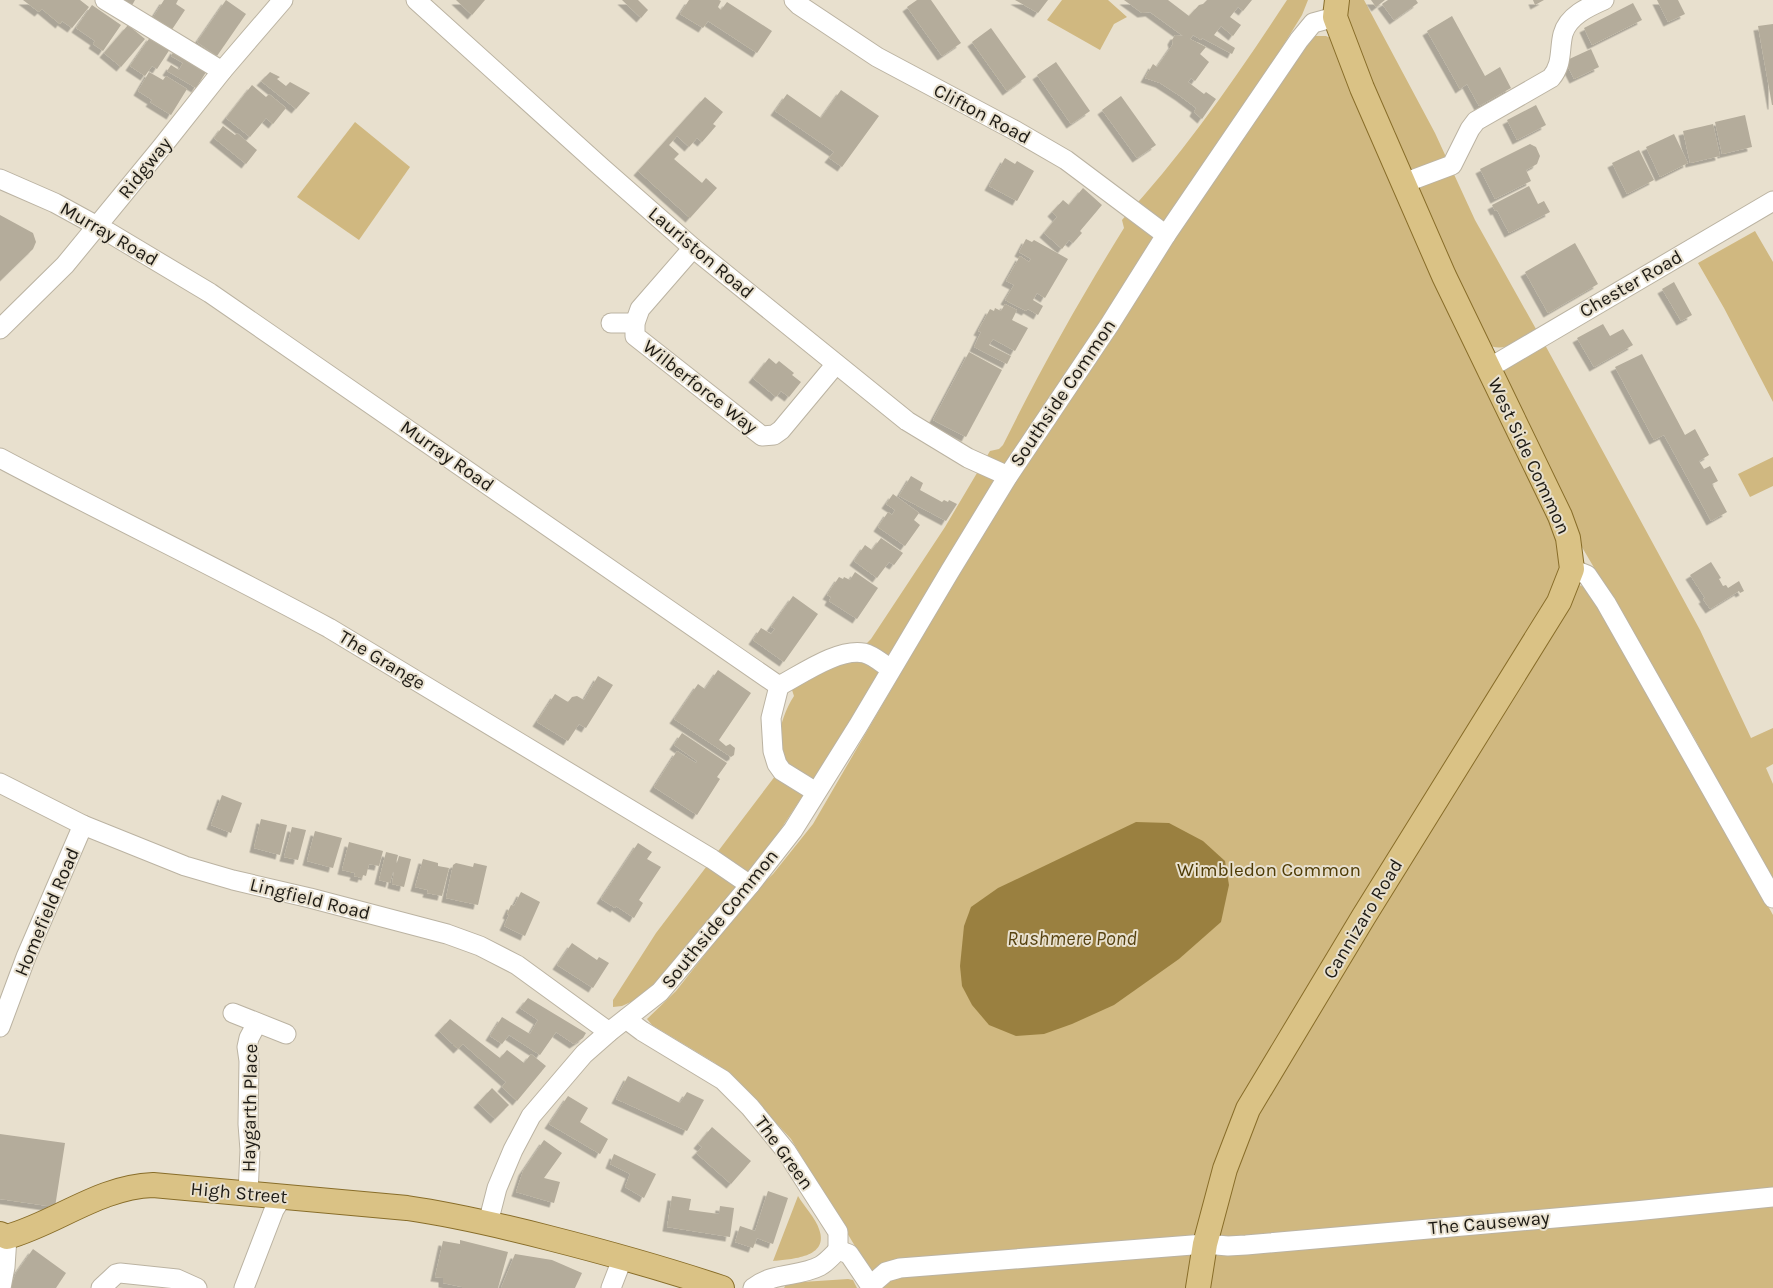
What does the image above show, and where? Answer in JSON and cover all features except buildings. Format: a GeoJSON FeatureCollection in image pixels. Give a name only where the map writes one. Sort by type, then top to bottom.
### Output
{"type":"FeatureCollection","features":[{"type":"Feature","properties":{"kind":"main road","name":"West Side Common"},"geometry":{"type":"LineString","coordinates":[[1336,8],[1362,88],[1440,267],[1560,516],[1568,538],[1572,569]]}},
{"type":"Feature","properties":{"kind":"main road","name":"Cannizaro Road"},"geometry":{"type":"LineString","coordinates":[[1198,1288],[1205,1244],[1224,1169],[1248,1109],[1374,900],[1559,602],[1572,569]]}},
{"type":"Feature","properties":{"kind":"main road","name":"High Street"},"geometry":{"type":"LineString","coordinates":[[3,1236],[22,1233],[56,1219],[93,1199],[126,1187],[153,1185],[407,1208],[441,1213],[623,1257],[722,1288]]}},
{"type":"Feature","properties":{"kind":"street"},"geometry":{"type":"LineString","coordinates":[[106,0],[222,71]]}},
{"type":"Feature","properties":{"kind":"street","name":"Ridgway"},"geometry":{"type":"LineString","coordinates":[[0,330],[57,273],[162,148],[222,71],[283,0]]}},
{"type":"Feature","properties":{"kind":"street","name":"Lauriston Road"},"geometry":{"type":"LineString","coordinates":[[416,0],[693,248],[907,422],[968,458],[1008,476]]}},
{"type":"Feature","properties":{"kind":"street","name":"Clifton Road"},"geometry":{"type":"LineString","coordinates":[[794,0],[876,57],[1016,131],[1066,160],[1166,235]]}},
{"type":"Feature","properties":{"kind":"street"},"geometry":{"type":"LineString","coordinates":[[1404,183],[1452,165],[1476,121],[1551,78],[1557,72],[1560,64],[1563,33],[1568,24],[1576,15],[1604,0]]}},
{"type":"Feature","properties":{"kind":"street","name":"Southside Common"},"geometry":{"type":"LineString","coordinates":[[609,1032],[660,992],[750,885],[793,830],[858,726],[1008,476],[1110,324],[1166,235],[1299,40],[1313,23],[1336,8]]}},
{"type":"Feature","properties":{"kind":"street","name":"Murray Road"},"geometry":{"type":"LineString","coordinates":[[0,179],[56,203],[210,293],[779,686]]}},
{"type":"Feature","properties":{"kind":"street","name":"Chester Road"},"geometry":{"type":"LineString","coordinates":[[1488,368],[1773,201]]}},
{"type":"Feature","properties":{"kind":"street","name":"Wilberforce Way"},"geometry":{"type":"LineString","coordinates":[[693,248],[640,310],[635,323],[636,336],[762,436],[774,435],[781,430],[836,364]]}},
{"type":"Feature","properties":{"kind":"street","name":"Wilberforce Way"},"geometry":{"type":"LineString","coordinates":[[611,323],[635,323]]}},
{"type":"Feature","properties":{"kind":"street","name":"The Grange"},"geometry":{"type":"LineString","coordinates":[[0,458],[127,525],[265,593],[328,628],[712,859],[750,885]]}},
{"type":"Feature","properties":{"kind":"street"},"geometry":{"type":"LineString","coordinates":[[1572,569],[1587,575],[1606,602],[1773,898]]}},
{"type":"Feature","properties":{"kind":"street"},"geometry":{"type":"LineString","coordinates":[[816,792],[782,771],[777,764],[773,751],[771,718],[779,686],[827,660],[847,653],[866,653],[891,669]]}},
{"type":"Feature","properties":{"kind":"street","name":"Lingfield Road"},"geometry":{"type":"LineString","coordinates":[[0,783],[83,825],[185,866],[232,880],[310,898],[447,934],[480,946],[517,965],[609,1032]]}},
{"type":"Feature","properties":{"kind":"street","name":"Homefield Road"},"geometry":{"type":"LineString","coordinates":[[0,1027],[26,957],[83,825]]}},
{"type":"Feature","properties":{"kind":"street"},"geometry":{"type":"LineString","coordinates":[[233,1013],[286,1034]]}},
{"type":"Feature","properties":{"kind":"street","name":"The Green"},"geometry":{"type":"LineString","coordinates":[[626,1019],[642,1031],[722,1080],[750,1106],[786,1151],[838,1232],[838,1250]]}},
{"type":"Feature","properties":{"kind":"street","name":"Haygarth Place"},"geometry":{"type":"LineString","coordinates":[[248,1194],[250,1150],[248,1124],[249,1061],[247,1047],[249,1038],[257,1023]]}},
{"type":"Feature","properties":{"kind":"street"},"geometry":{"type":"LineString","coordinates":[[488,1223],[497,1188],[522,1135],[526,1122],[573,1066],[609,1032]]}},
{"type":"Feature","properties":{"kind":"street","name":"The Causeway"},"geometry":{"type":"LineString","coordinates":[[871,1286],[886,1272],[900,1268],[1205,1244],[1246,1245],[1635,1211],[1773,1196]]}},
{"type":"Feature","properties":{"kind":"street"},"geometry":{"type":"LineString","coordinates":[[245,1285],[274,1210],[282,1197]]}},
{"type":"Feature","properties":{"kind":"street"},"geometry":{"type":"LineString","coordinates":[[1,1288],[5,1266],[3,1236]]}},
{"type":"Feature","properties":{"kind":"street"},"geometry":{"type":"LineString","coordinates":[[753,1288],[782,1274],[804,1272],[821,1265],[838,1250],[849,1254],[871,1286]]}},
{"type":"Feature","properties":{"kind":"street"},"geometry":{"type":"LineString","coordinates":[[611,1288],[623,1257]]}},
{"type":"Feature","properties":{"kind":"street"},"geometry":{"type":"LineString","coordinates":[[101,1288],[120,1272],[177,1279],[197,1288]]}},
{"type":"Feature","properties":{"kind":"green space"},"geometry":{"type":"Polygon","coordinates":[[[1062,0],[1108,0],[1127,17],[1114,24],[1100,50],[1047,20],[1062,0]]]}},
{"type":"Feature","properties":{"kind":"green space"},"geometry":{"type":"Polygon","coordinates":[[[1287,0],[1308,0],[1302,15],[1260,83],[1002,469],[883,664],[849,725],[775,838],[710,921],[656,985],[633,1001],[622,1006],[613,1007],[613,1000],[656,933],[785,763],[781,755],[779,738],[786,711],[794,696],[791,687],[828,667],[849,661],[871,639],[945,527],[990,451],[999,449],[1003,445],[1061,335],[1124,228],[1122,220],[1167,168],[1209,113],[1287,0]]]}},
{"type":"Feature","properties":{"kind":"green space"},"geometry":{"type":"Polygon","coordinates":[[[1348,0],[1364,0],[1435,133],[1475,220],[1536,329],[1511,345],[1498,347],[1483,342],[1397,142],[1395,131],[1382,114],[1346,27],[1348,0]]]}},
{"type":"Feature","properties":{"kind":"green space","name":"Wimbledon Common"},"geometry":{"type":"Polygon","coordinates":[[[1315,36],[1326,36],[1333,39],[1556,522],[1568,579],[1589,590],[1601,609],[1773,915],[1773,1288],[880,1288],[791,1139],[752,1097],[715,1063],[652,1025],[647,1019],[676,991],[755,891],[773,874],[813,824],[1003,497],[1183,224],[1306,44],[1315,36]]]}},
{"type":"Feature","properties":{"kind":"green space"},"geometry":{"type":"Polygon","coordinates":[[[355,122],[410,167],[359,240],[297,197],[355,122]]]}},
{"type":"Feature","properties":{"kind":"green space"},"geometry":{"type":"Polygon","coordinates":[[[1755,231],[1773,262],[1773,402],[1724,308],[1698,263],[1755,231]]]}},
{"type":"Feature","properties":{"kind":"green space"},"geometry":{"type":"Polygon","coordinates":[[[1544,343],[1700,630],[1751,738],[1773,728],[1773,764],[1766,768],[1773,784],[1773,887],[1695,739],[1576,537],[1504,384],[1504,372],[1507,365],[1544,343]]]}},
{"type":"Feature","properties":{"kind":"green space"},"geometry":{"type":"Polygon","coordinates":[[[1773,457],[1773,486],[1750,497],[1738,474],[1773,457]]]}},
{"type":"Feature","properties":{"kind":"green space"},"geometry":{"type":"Polygon","coordinates":[[[798,1196],[819,1229],[821,1239],[819,1246],[807,1255],[798,1258],[773,1261],[798,1196]]]}},
{"type":"Feature","properties":{"kind":"green space"},"geometry":{"type":"Polygon","coordinates":[[[853,1280],[857,1288],[784,1288],[787,1283],[853,1280]]]}},
{"type":"Feature","properties":{"kind":"water","name":"Rushmere Pond"},"geometry":{"type":"Polygon","coordinates":[[[1136,822],[1169,823],[1203,841],[1225,861],[1229,885],[1221,922],[1179,959],[1114,1005],[1072,1024],[1044,1034],[1016,1036],[989,1025],[972,1005],[962,986],[960,966],[964,926],[971,907],[998,888],[1136,822]]]}}]}
